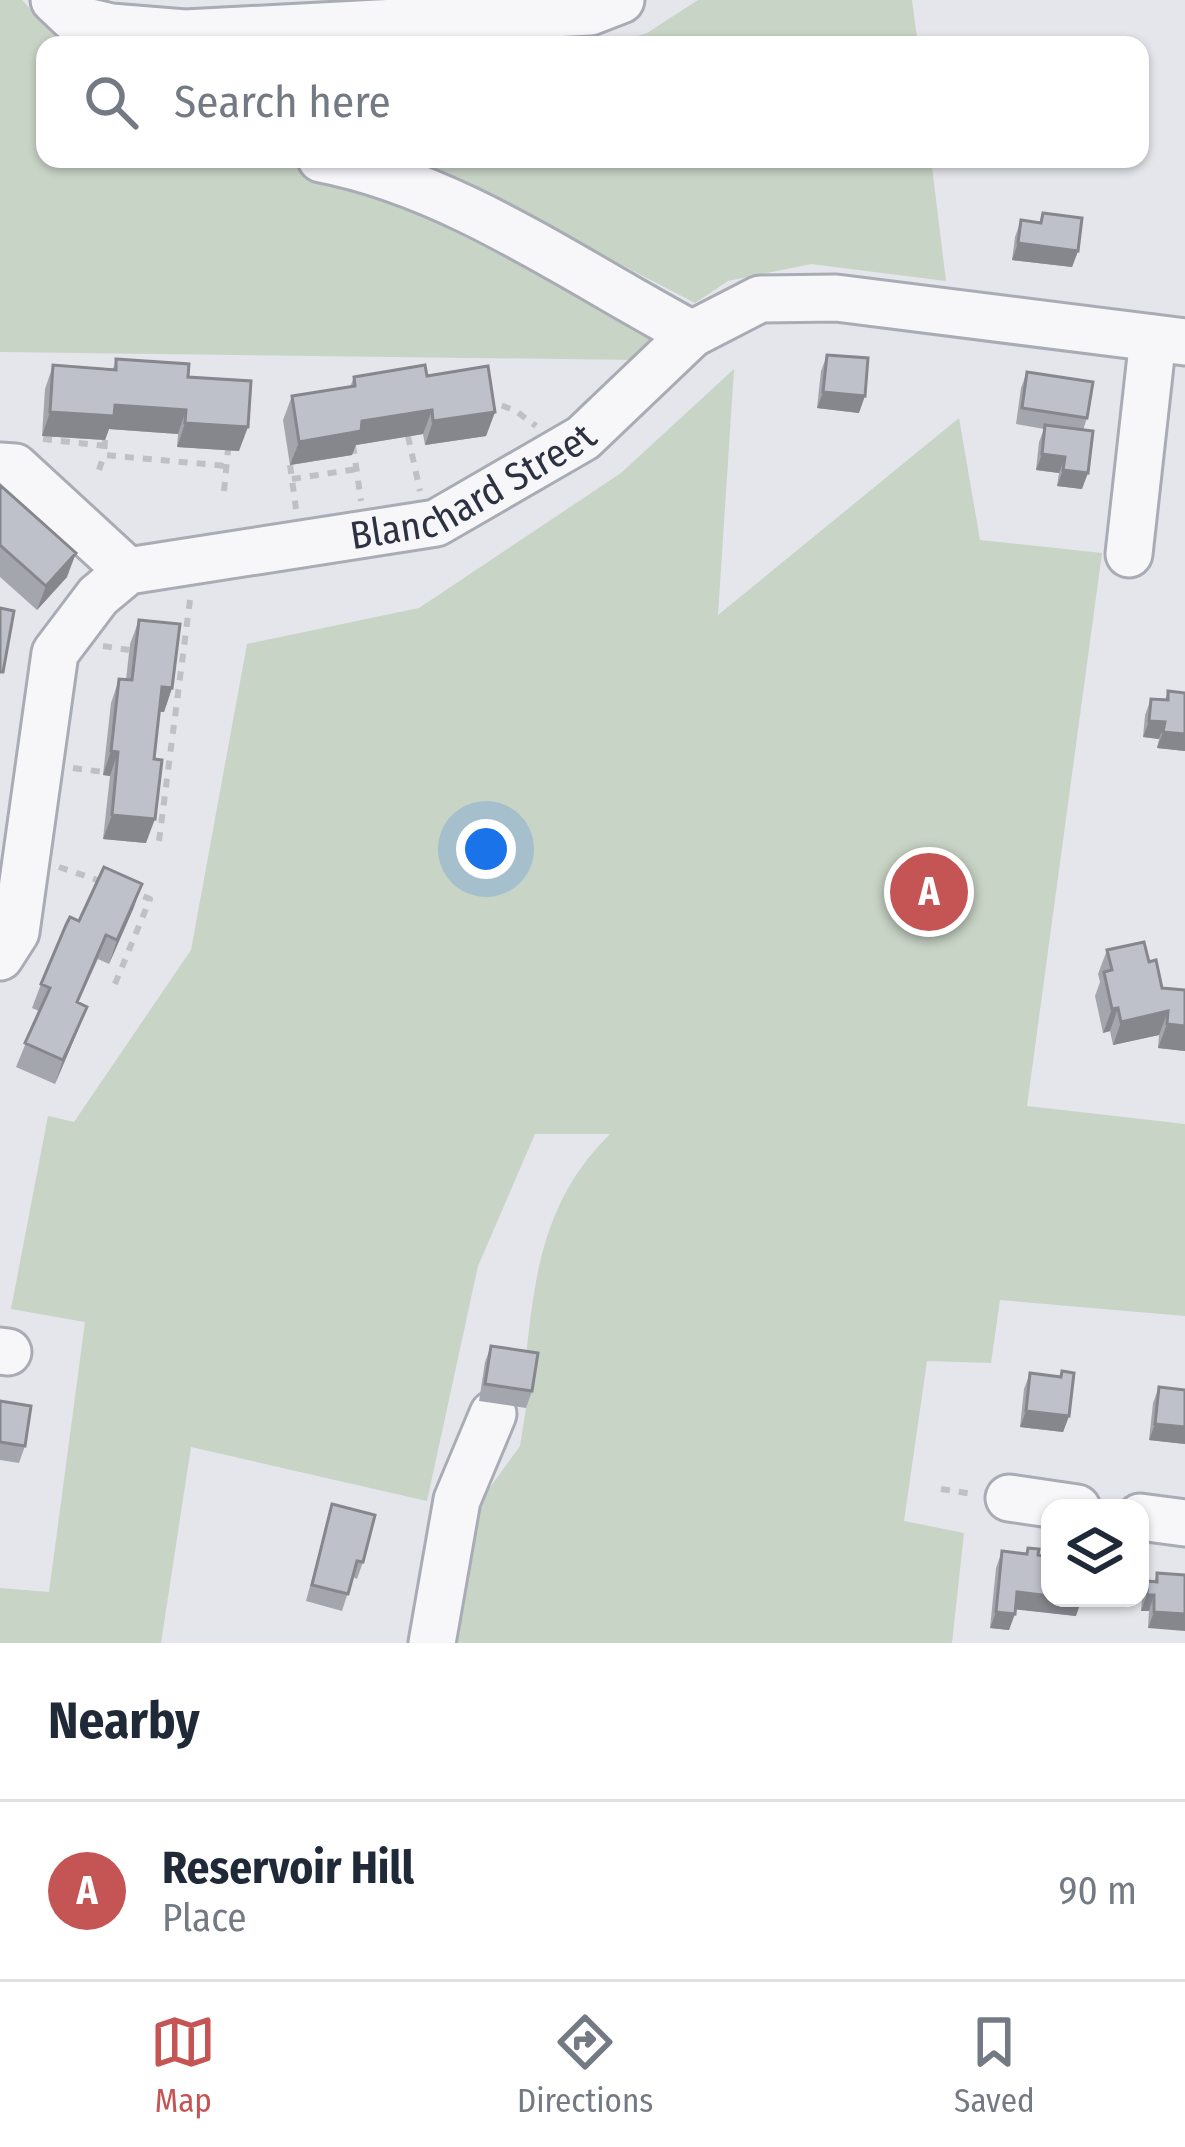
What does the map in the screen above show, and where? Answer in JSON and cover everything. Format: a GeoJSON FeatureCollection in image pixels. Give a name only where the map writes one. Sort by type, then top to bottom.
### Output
{"type":"FeatureCollection","features":[{"type":"Feature","properties":{"kind":"street"},"geometry":{"type":"LineString","coordinates":[[69,21],[185,33],[590,12],[621,0]]}},
{"type":"Feature","properties":{"kind":"street"},"geometry":{"type":"LineString","coordinates":[[364,168],[426,188],[692,334]]}},
{"type":"Feature","properties":{"kind":"street","name":"Blanchard Street"},"geometry":{"type":"LineString","coordinates":[[128,571],[436,523],[583,438],[692,334],[760,299],[836,298],[1169,340]]}},
{"type":"Feature","properties":{"kind":"street"},"geometry":{"type":"LineString","coordinates":[[1129,554],[1169,340]]}},
{"type":"Feature","properties":{"kind":"street"},"geometry":{"type":"LineString","coordinates":[[0,466],[15,467],[128,571],[98,596],[55,653],[16,932],[0,957]]}},
{"type":"Feature","properties":{"kind":"street"},"geometry":{"type":"LineString","coordinates":[[432,1643],[458,1500],[493,1414]]}},
{"type":"Feature","properties":{"kind":"street"},"geometry":{"type":"LineString","coordinates":[[992,1496],[1041,1503]]}},
{"type":"Feature","properties":{"kind":"street"},"geometry":{"type":"LineString","coordinates":[[1149,1517],[1185,1522]]}},
{"type":"Feature","properties":{"kind":"path"},"geometry":{"type":"LineString","coordinates":[[480,399],[516,411],[539,428]]}},
{"type":"Feature","properties":{"kind":"path"},"geometry":{"type":"LineString","coordinates":[[41,436],[43,440],[227,466]]}},
{"type":"Feature","properties":{"kind":"path"},"geometry":{"type":"LineString","coordinates":[[409,436],[425,524]]}},
{"type":"Feature","properties":{"kind":"path"},"geometry":{"type":"LineString","coordinates":[[353,445],[365,534]]}},
{"type":"Feature","properties":{"kind":"path"},"geometry":{"type":"LineString","coordinates":[[99,470],[105,447]]}},
{"type":"Feature","properties":{"kind":"path"},"geometry":{"type":"LineString","coordinates":[[224,491],[228,450]]}},
{"type":"Feature","properties":{"kind":"path"},"geometry":{"type":"LineString","coordinates":[[292,479],[357,469]]}},
{"type":"Feature","properties":{"kind":"path"},"geometry":{"type":"LineString","coordinates":[[159,841],[194,561]]}},
{"type":"Feature","properties":{"kind":"path"},"geometry":{"type":"LineString","coordinates":[[26,862],[59,867],[150,899],[115,984]]}},
{"type":"Feature","properties":{"kind":"path"},"geometry":{"type":"LineString","coordinates":[[941,1489],[992,1496]]}},
{"type":"Feature","properties":{"kind":"green space"},"geometry":{"type":"Polygon","coordinates":[[[0,0],[22,0],[55,36],[36,36],[36,168],[303,168],[374,180],[651,334],[651,345],[639,360],[0,352],[0,0]]]}},
{"type":"Feature","properties":{"kind":"green space"},"geometry":{"type":"Polygon","coordinates":[[[698,0],[912,0],[917,36],[638,36],[698,0]]]}},
{"type":"Feature","properties":{"kind":"green space"},"geometry":{"type":"Polygon","coordinates":[[[425,168],[932,168],[946,281],[811,264],[728,281],[695,303],[425,168]]]}},
{"type":"Feature","properties":{"kind":"green space"},"geometry":{"type":"Polygon","coordinates":[[[734,369],[718,615],[959,418],[980,540],[1102,553],[1027,1106],[1185,1124],[1185,1316],[1000,1300],[991,1363],[927,1361],[904,1521],[964,1533],[952,1643],[450,1643],[474,1526],[486,1493],[520,1446],[532,1370],[525,1368],[528,1335],[545,1242],[569,1186],[610,1134],[535,1134],[478,1266],[427,1501],[191,1447],[161,1643],[0,1643],[0,1588],[49,1592],[85,1322],[11,1309],[48,1116],[74,1122],[191,950],[247,644],[419,608],[621,473],[734,369]]]}},
{"type":"Feature","properties":{"kind":"building"},"geometry":{"type":"Polygon","coordinates":[[[1043,213],[1082,218],[1078,251],[1018,243],[1021,220],[1041,223],[1043,213]]]}},
{"type":"Feature","properties":{"kind":"building"},"geometry":{"type":"Polygon","coordinates":[[[827,355],[868,358],[865,396],[823,392],[827,355]]]}},
{"type":"Feature","properties":{"kind":"building"},"geometry":{"type":"Polygon","coordinates":[[[116,359],[189,364],[188,377],[251,381],[248,427],[185,423],[186,410],[115,405],[114,416],[50,412],[53,365],[116,370],[116,359]]]}},
{"type":"Feature","properties":{"kind":"building"},"geometry":{"type":"Polygon","coordinates":[[[425,365],[427,376],[488,366],[495,412],[433,421],[432,410],[362,421],[361,431],[299,442],[292,396],[355,386],[354,377],[425,365]]]}},
{"type":"Feature","properties":{"kind":"building"},"geometry":{"type":"Polygon","coordinates":[[[1027,372],[1093,382],[1087,418],[1022,408],[1027,372]]]}},
{"type":"Feature","properties":{"kind":"building"},"geometry":{"type":"Polygon","coordinates":[[[1045,425],[1093,431],[1088,473],[1063,470],[1065,457],[1042,454],[1045,425]]]}},
{"type":"Feature","properties":{"kind":"building"},"geometry":{"type":"Polygon","coordinates":[[[0,485],[76,553],[46,586],[0,545],[0,485]]]}},
{"type":"Feature","properties":{"kind":"building"},"geometry":{"type":"Polygon","coordinates":[[[0,608],[14,611],[3,672],[0,672],[0,608]]]}},
{"type":"Feature","properties":{"kind":"building"},"geometry":{"type":"Polygon","coordinates":[[[139,620],[180,624],[172,688],[162,687],[154,759],[162,760],[155,819],[112,815],[118,752],[111,751],[119,679],[132,680],[139,620]]]}},
{"type":"Feature","properties":{"kind":"building"},"geometry":{"type":"Polygon","coordinates":[[[1168,691],[1185,693],[1185,734],[1163,732],[1165,722],[1149,721],[1151,699],[1168,700],[1168,691]]]}},
{"type":"Feature","properties":{"kind":"building"},"geometry":{"type":"Polygon","coordinates":[[[104,867],[142,884],[117,940],[106,935],[77,1002],[87,1007],[63,1060],[25,1043],[50,988],[41,984],[66,925],[70,917],[79,921],[104,867]]]}},
{"type":"Feature","properties":{"kind":"building"},"geometry":{"type":"Polygon","coordinates":[[[1144,942],[1149,962],[1156,960],[1162,988],[1185,990],[1185,1026],[1167,1024],[1168,1011],[1121,1022],[1118,1008],[1112,1009],[1104,972],[1112,970],[1107,950],[1144,942]]]}},
{"type":"Feature","properties":{"kind":"building"},"geometry":{"type":"Polygon","coordinates":[[[491,1346],[538,1353],[532,1391],[485,1384],[491,1346]]]}},
{"type":"Feature","properties":{"kind":"building"},"geometry":{"type":"Polygon","coordinates":[[[1062,1371],[1074,1373],[1069,1416],[1026,1411],[1030,1373],[1061,1377],[1062,1371]]]}},
{"type":"Feature","properties":{"kind":"building"},"geometry":{"type":"Polygon","coordinates":[[[1159,1387],[1185,1390],[1185,1427],[1155,1424],[1159,1387]]]}},
{"type":"Feature","properties":{"kind":"building"},"geometry":{"type":"Polygon","coordinates":[[[0,1401],[31,1406],[25,1446],[0,1442],[0,1401]]]}},
{"type":"Feature","properties":{"kind":"building"},"geometry":{"type":"Polygon","coordinates":[[[332,1504],[375,1515],[363,1562],[357,1561],[348,1594],[312,1585],[332,1504]]]}},
{"type":"Feature","properties":{"kind":"building"},"geometry":{"type":"Polygon","coordinates":[[[1028,1548],[1039,1549],[1041,1595],[1017,1592],[1015,1614],[996,1612],[1002,1551],[1027,1554],[1028,1548]]]}},
{"type":"Feature","properties":{"kind":"building"},"geometry":{"type":"Polygon","coordinates":[[[1157,1573],[1185,1575],[1185,1614],[1154,1612],[1149,1581],[1157,1582],[1157,1573]]]}},
{"type":"Feature","properties":{"kind":"place","name":"Reservoir Hill"},"geometry":{"type":"Point","coordinates":[929,892]}}]}
